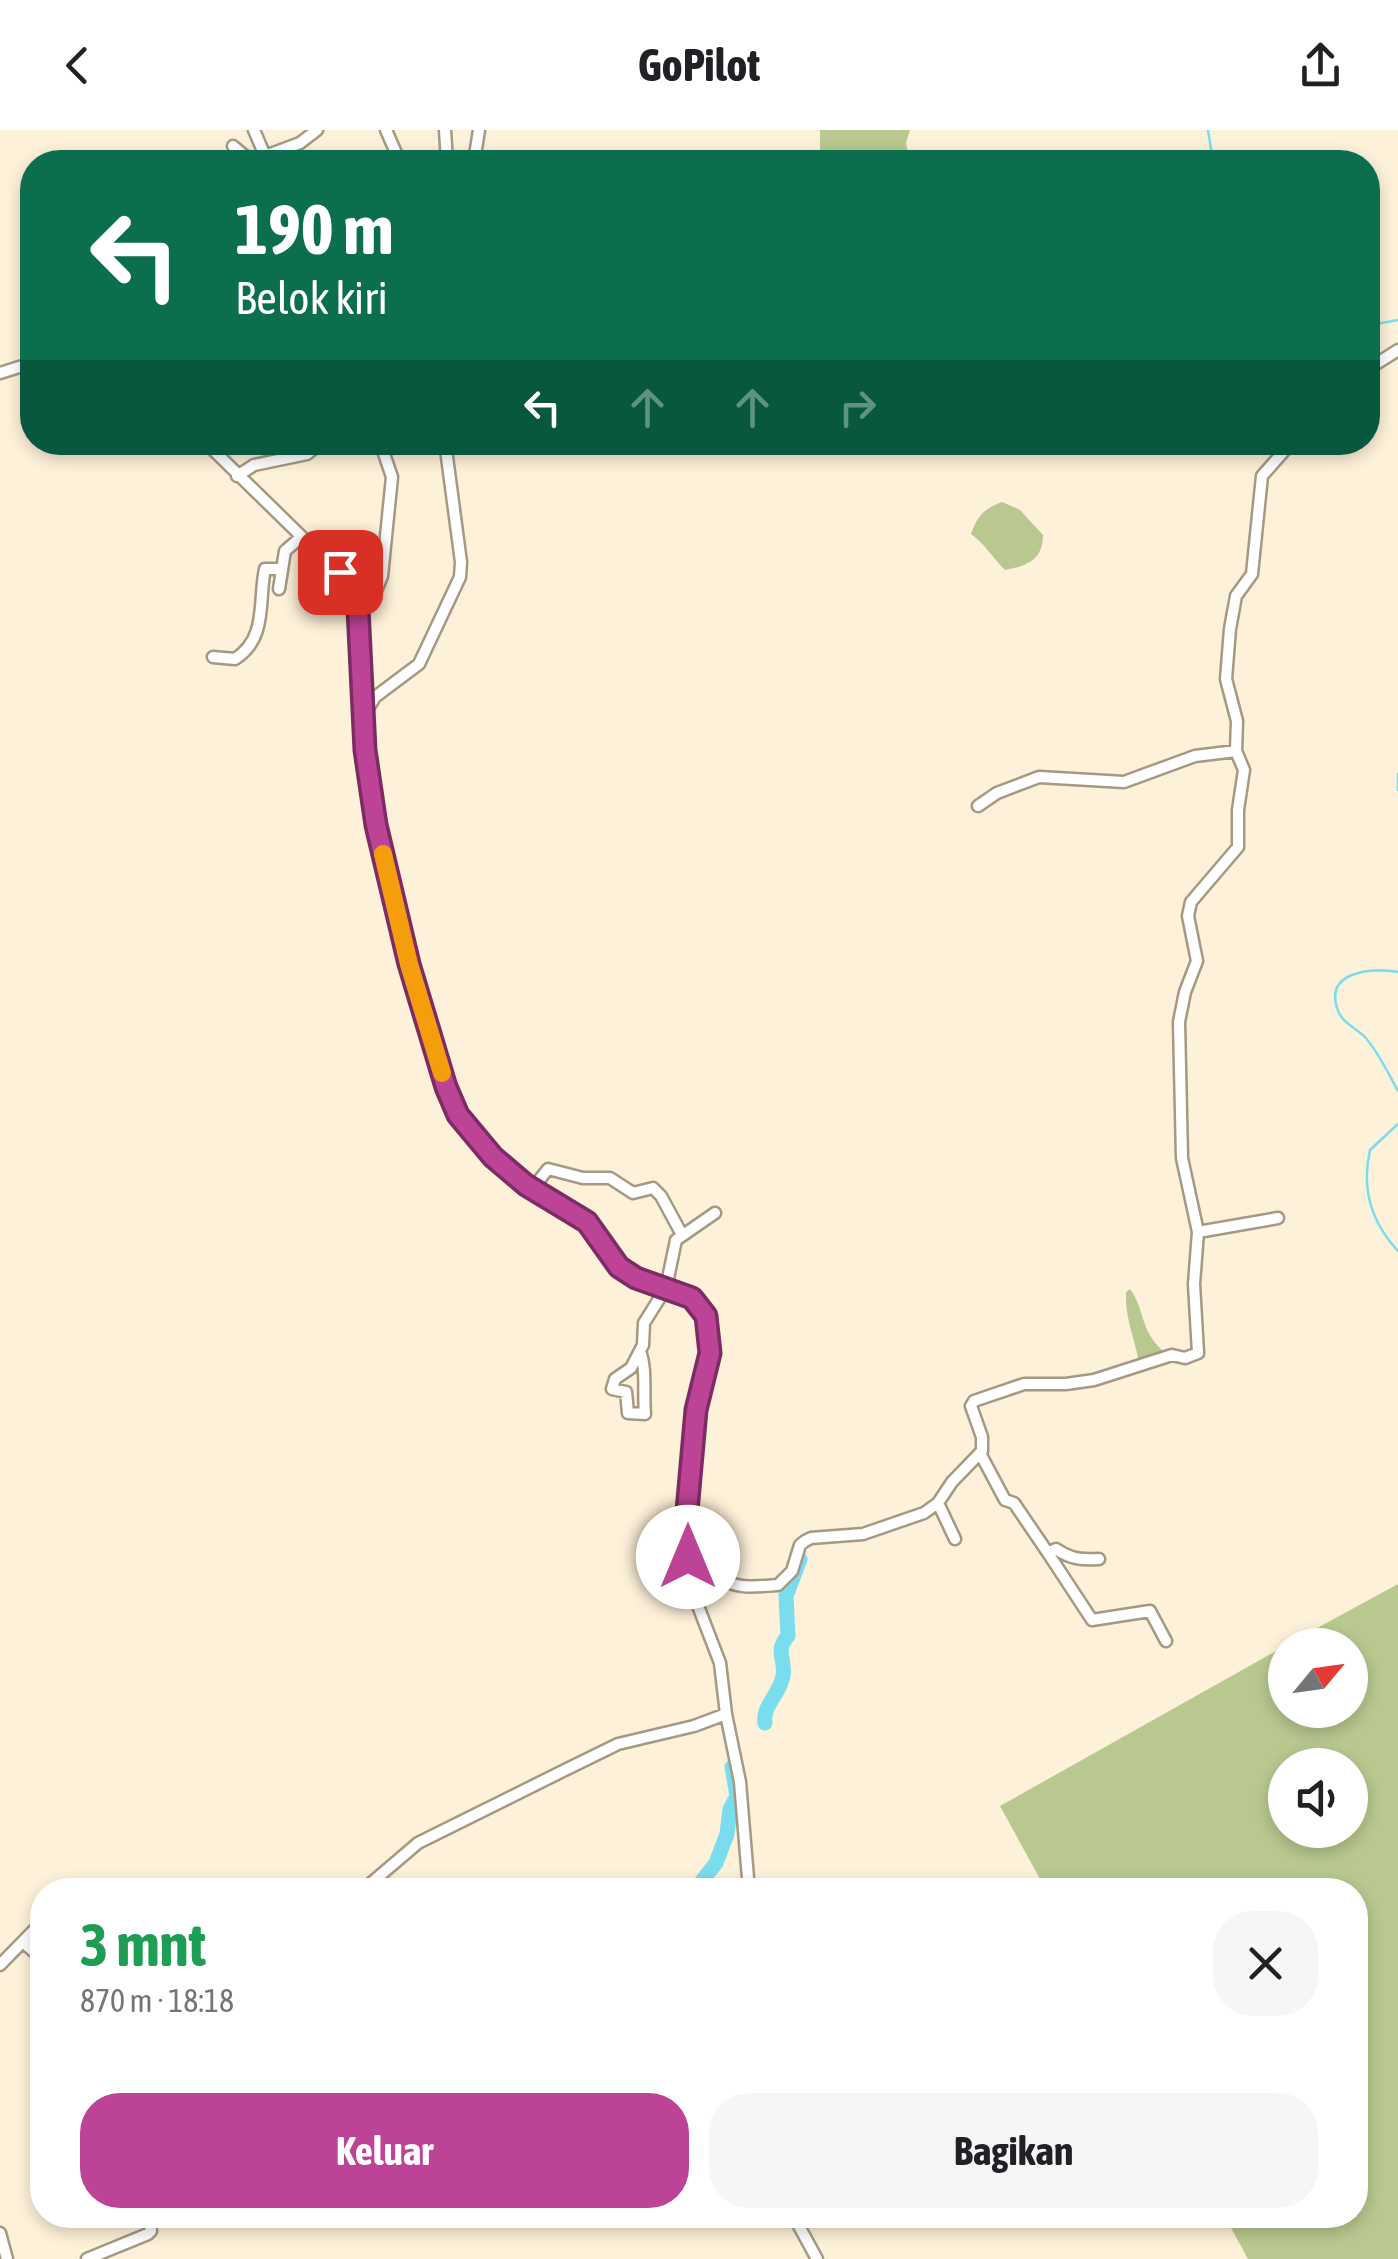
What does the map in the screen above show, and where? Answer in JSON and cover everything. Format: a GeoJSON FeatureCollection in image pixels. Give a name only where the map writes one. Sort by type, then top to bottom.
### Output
{"type":"FeatureCollection","features":[{"type":"Feature","properties":{"kind":"street"},"geometry":{"type":"LineString","coordinates":[[280,150],[318,130]]}},
{"type":"Feature","properties":{"kind":"street"},"geometry":{"type":"LineString","coordinates":[[232,146],[237,150]]}},
{"type":"Feature","properties":{"kind":"street"},"geometry":{"type":"LineString","coordinates":[[217,455],[344,576],[358,609],[365,750],[378,831],[409,964],[446,1087],[467,1128],[493,1157],[532,1189],[587,1222],[619,1267],[636,1278],[696,1301],[706,1316],[710,1353],[696,1410],[686,1522],[695,1598],[716,1649],[740,1782],[749,1878]]}},
{"type":"Feature","properties":{"kind":"street"},"geometry":{"type":"LineString","coordinates":[[237,476],[254,466],[303,455]]}},
{"type":"Feature","properties":{"kind":"street"},"geometry":{"type":"LineString","coordinates":[[358,609],[380,582],[392,501],[392,477],[384,455]]}},
{"type":"Feature","properties":{"kind":"street"},"geometry":{"type":"LineString","coordinates":[[365,714],[379,693],[419,664],[460,578],[446,455]]}},
{"type":"Feature","properties":{"kind":"street"},"geometry":{"type":"LineString","coordinates":[[1166,1641],[1150,1611],[1092,1620],[1014,1503],[1006,1500],[980,1454],[982,1437],[970,1406],[1014,1386],[1084,1381],[1172,1355],[1197,1355],[1200,1347],[1194,1284],[1198,1232],[1182,1158],[1180,1022],[1184,992],[1197,961],[1188,916],[1191,902],[1238,847],[1244,770],[1236,751],[1237,720],[1226,679],[1234,603],[1252,574],[1262,476],[1281,455]]}},
{"type":"Feature","properties":{"kind":"street"},"geometry":{"type":"LineString","coordinates":[[279,589],[285,552],[300,538]]}},
{"type":"Feature","properties":{"kind":"street"},"geometry":{"type":"LineString","coordinates":[[213,657],[235,659],[250,645],[262,617],[265,570],[281,569]]}},
{"type":"Feature","properties":{"kind":"street"},"geometry":{"type":"LineString","coordinates":[[978,806],[997,793],[1039,777],[1124,782],[1196,756],[1236,751]]}},
{"type":"Feature","properties":{"kind":"street"},"geometry":{"type":"LineString","coordinates":[[532,1189],[548,1169],[583,1178],[610,1178],[633,1193],[653,1188],[681,1233]]}},
{"type":"Feature","properties":{"kind":"street"},"geometry":{"type":"LineString","coordinates":[[640,1351],[645,1365],[644,1414],[628,1413],[626,1392],[612,1389],[615,1380],[631,1368],[640,1351],[644,1323],[666,1288],[676,1240],[715,1213]]}},
{"type":"Feature","properties":{"kind":"street"},"geometry":{"type":"LineString","coordinates":[[1198,1232],[1278,1218]]}},
{"type":"Feature","properties":{"kind":"street"},"geometry":{"type":"LineString","coordinates":[[691,1578],[719,1575],[736,1586],[778,1586],[792,1570],[800,1545],[811,1538],[870,1532],[908,1521],[938,1503],[952,1482],[980,1454]]}},
{"type":"Feature","properties":{"kind":"street"},"geometry":{"type":"LineString","coordinates":[[938,1503],[956,1539]]}},
{"type":"Feature","properties":{"kind":"street"},"geometry":{"type":"LineString","coordinates":[[1048,1553],[1056,1549],[1068,1557],[1100,1559]]}},
{"type":"Feature","properties":{"kind":"street"},"geometry":{"type":"LineString","coordinates":[[377,1878],[418,1844],[618,1744],[726,1714]]}},
{"type":"Feature","properties":{"kind":"street"},"geometry":{"type":"LineString","coordinates":[[0,1965],[30,1935]]}},
{"type":"Feature","properties":{"kind":"street"},"geometry":{"type":"LineString","coordinates":[[23,1942],[30,1948]]}},
{"type":"Feature","properties":{"kind":"street"},"geometry":{"type":"LineString","coordinates":[[88,2259],[148,2234],[150,2228]]}},
{"type":"Feature","properties":{"kind":"street"},"geometry":{"type":"LineString","coordinates":[[800,2228],[817,2259]]}},
{"type":"Feature","properties":{"kind":"street"},"geometry":{"type":"LineString","coordinates":[[0,2234],[7,2259]]}},
{"type":"Feature","properties":{"kind":"green space"},"geometry":{"type":"Polygon","coordinates":[[[820,130],[910,130],[907,150],[820,150],[820,130]]]}},
{"type":"Feature","properties":{"kind":"green space"},"geometry":{"type":"Polygon","coordinates":[[[1002,502],[1020,510],[1043,535],[1037,556],[1005,570],[971,534],[982,514],[1002,502]]]}},
{"type":"Feature","properties":{"kind":"green space"},"geometry":{"type":"Polygon","coordinates":[[[1130,1289],[1149,1334],[1162,1350],[1161,1358],[1139,1362],[1127,1311],[1126,1292],[1130,1289]]]}},
{"type":"Feature","properties":{"kind":"green space"},"geometry":{"type":"Polygon","coordinates":[[[1398,1584],[1398,2259],[1248,2259],[1231,2228],[1368,2228],[1368,1878],[1039,1878],[1000,1806],[1268,1656],[1268,1728],[1368,1728],[1368,1628],[1317,1628],[1398,1584]]]}},
{"type":"Feature","properties":{"kind":"waterway"},"geometry":{"type":"LineString","coordinates":[[1208,130],[1211,150]]}},
{"type":"Feature","properties":{"kind":"waterway"},"geometry":{"type":"LineString","coordinates":[[1380,323],[1398,320]]}},
{"type":"Feature","properties":{"kind":"waterway"},"geometry":{"type":"LineString","coordinates":[[1398,774],[1398,790]]}},
{"type":"Feature","properties":{"kind":"waterway"},"geometry":{"type":"LineString","coordinates":[[1398,972],[1354,974],[1338,986],[1335,995],[1341,1017],[1369,1042],[1398,1091]]}},
{"type":"Feature","properties":{"kind":"waterway"},"geometry":{"type":"LineString","coordinates":[[1398,1124],[1370,1150],[1367,1178],[1375,1217],[1398,1251]]}},
{"type":"Feature","properties":{"kind":"waterway"},"geometry":{"type":"LineString","coordinates":[[765,1723],[766,1711],[783,1676],[781,1651],[788,1636],[786,1596],[800,1559]]}},
{"type":"Feature","properties":{"kind":"waterway"},"geometry":{"type":"LineString","coordinates":[[704,1878],[716,1863],[737,1796],[732,1767]]}},
{"type":"Feature","properties":{"kind":"slow traffic"},"geometry":{"type":"LineString","coordinates":[[383,854],[409,964],[442,1073]]}},
{"type":"Feature","properties":{"kind":"route"},"geometry":{"type":"LineString","coordinates":[[340,572],[358,609],[370,797],[388,881],[409,964],[458,1115],[493,1157],[526,1185],[587,1222],[619,1267],[636,1278],[692,1298],[706,1316],[710,1353],[696,1410],[686,1522],[688,1557]]}}]}
